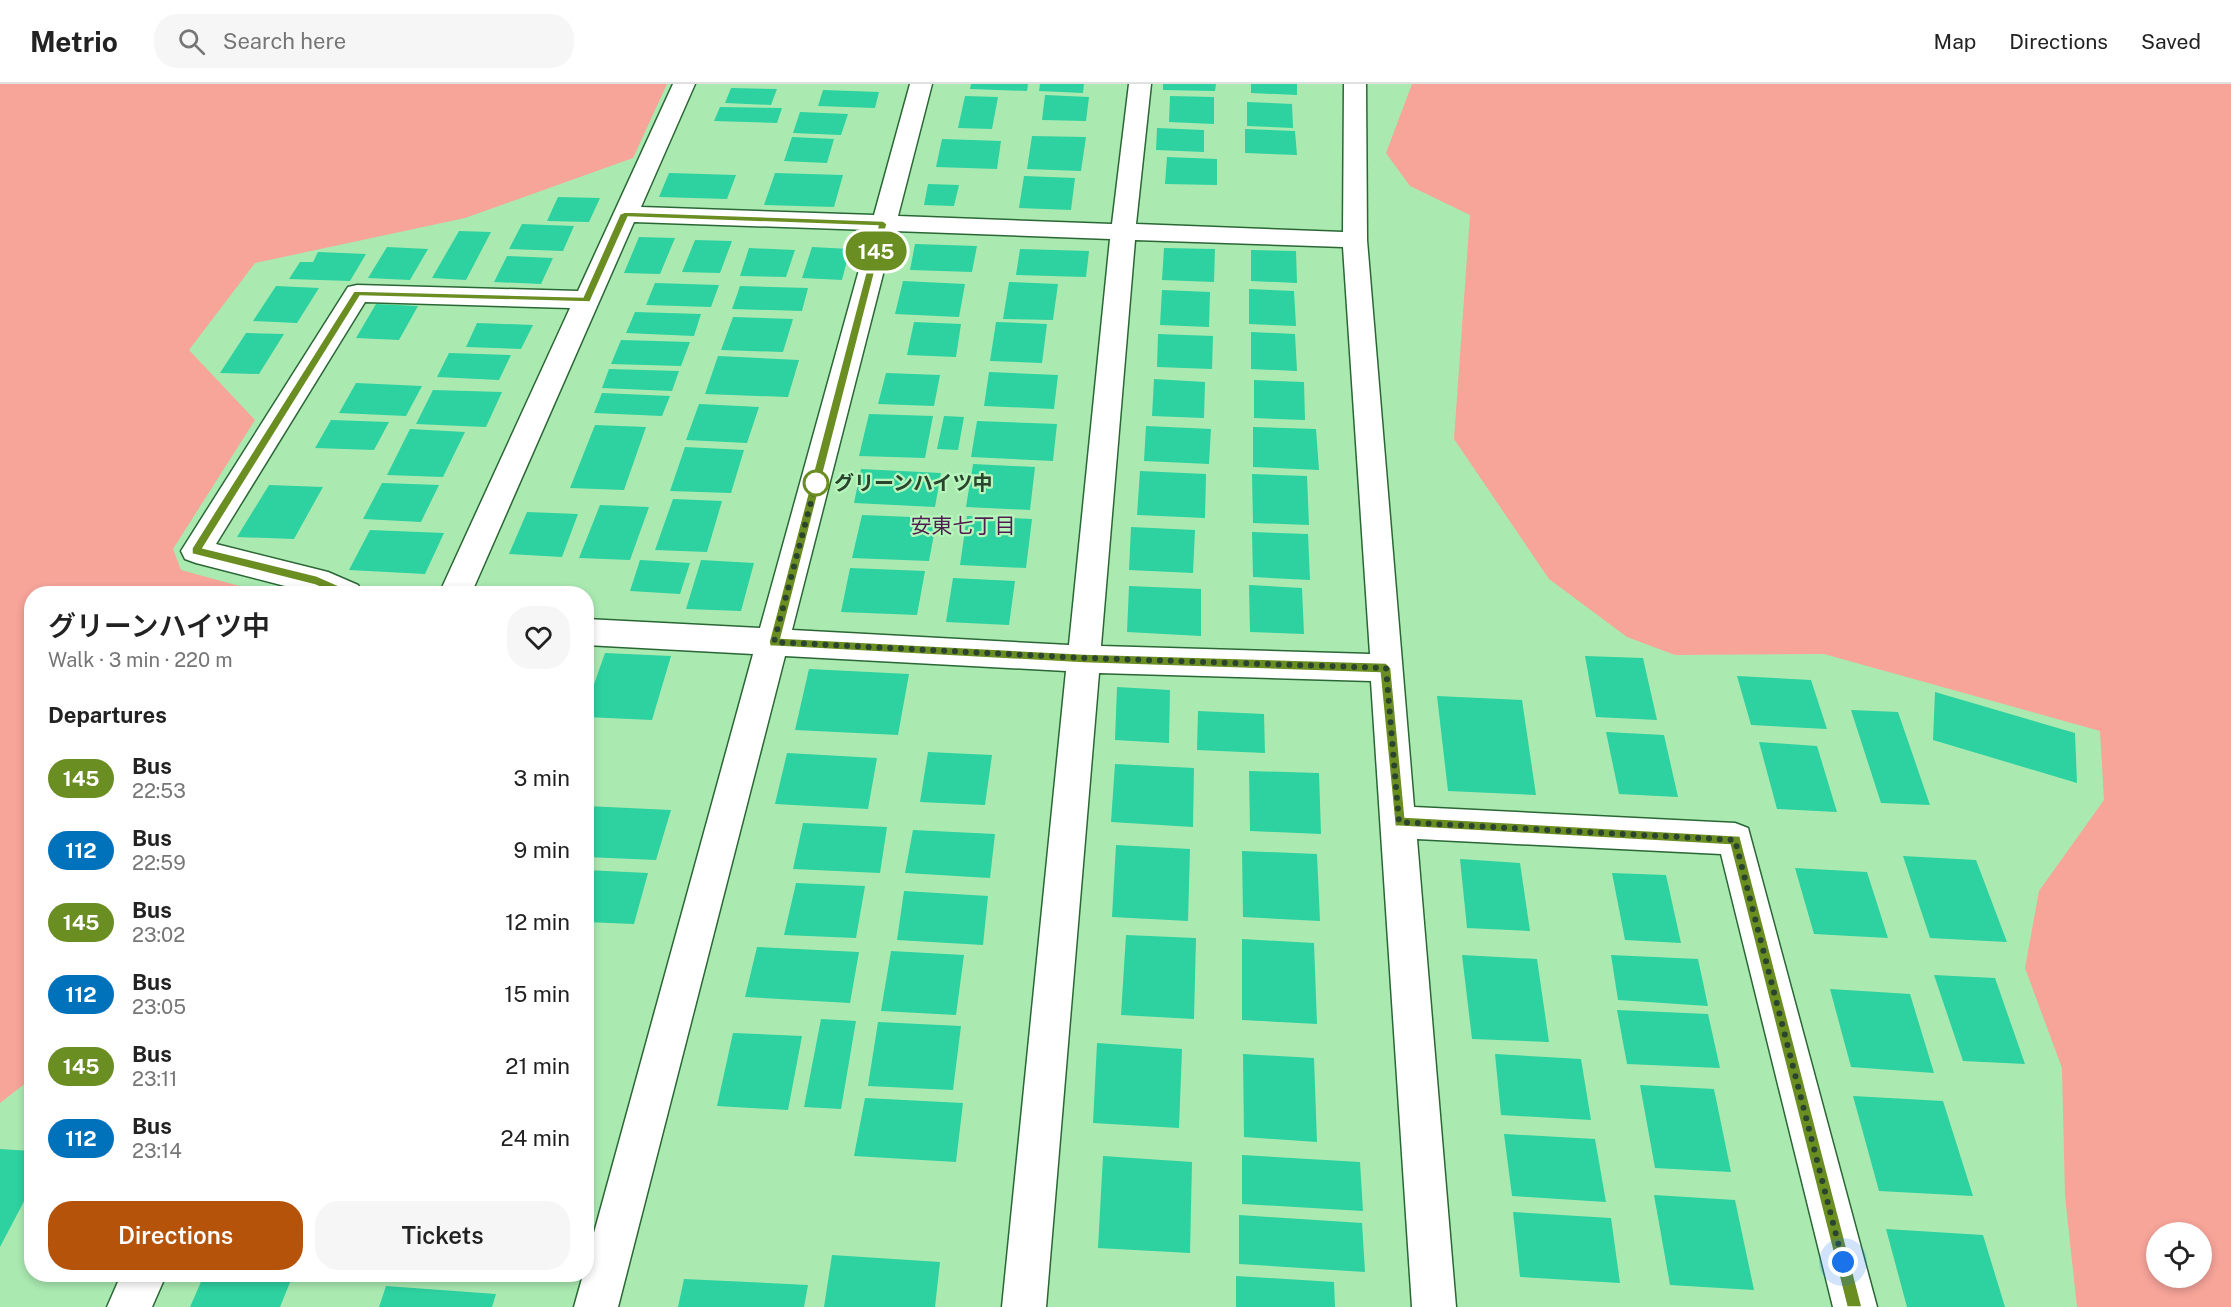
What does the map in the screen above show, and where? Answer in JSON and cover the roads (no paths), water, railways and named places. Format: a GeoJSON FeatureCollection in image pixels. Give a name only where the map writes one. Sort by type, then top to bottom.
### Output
{"type":"FeatureCollection","features":[{"type":"Feature","properties":{"kind":"street"},"geometry":{"type":"LineString","coordinates":[[459,586],[684,84]]}},
{"type":"Feature","properties":{"kind":"street"},"geometry":{"type":"LineString","coordinates":[[596,1307],[921,84]]}},
{"type":"Feature","properties":{"kind":"street"},"geometry":{"type":"LineString","coordinates":[[1024,1307],[1123,231],[1140,84]]}},
{"type":"Feature","properties":{"kind":"street"},"geometry":{"type":"LineString","coordinates":[[1356,84],[1355,240],[1434,1307]]}},
{"type":"Feature","properties":{"kind":"street"},"geometry":{"type":"LineString","coordinates":[[625,214],[1355,240]]}},
{"type":"Feature","properties":{"kind":"street"},"geometry":{"type":"LineString","coordinates":[[329,586],[317,581],[196,551],[357,293],[586,300]]}},
{"type":"Feature","properties":{"kind":"street"},"geometry":{"type":"LineString","coordinates":[[594,632],[1084,658],[1386,668]]}},
{"type":"Feature","properties":{"kind":"street"},"geometry":{"type":"LineString","coordinates":[[1399,822],[1735,840],[1855,1307]]}},
{"type":"Feature","properties":{"kind":"street"},"geometry":{"type":"LineString","coordinates":[[129,1307],[141,1282]]}},
{"type":"Feature","properties":{"kind":"place","name":"グリーンハイツ中"},"geometry":{"type":"Point","coordinates":[816,483]}},
{"type":"Feature","properties":{"kind":"district","name":"安東七丁目"},"geometry":{"type":"Point","coordinates":[963,526]}}]}
